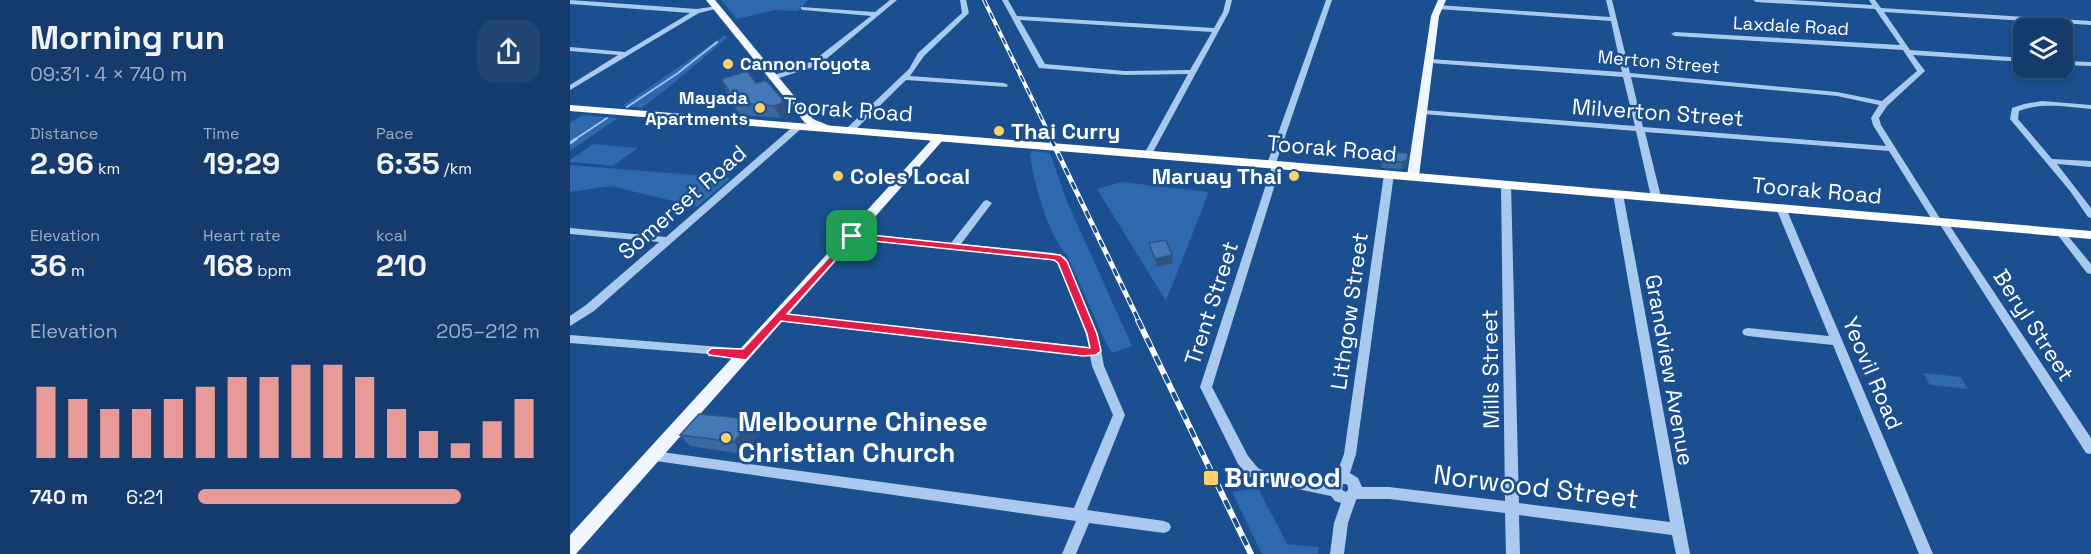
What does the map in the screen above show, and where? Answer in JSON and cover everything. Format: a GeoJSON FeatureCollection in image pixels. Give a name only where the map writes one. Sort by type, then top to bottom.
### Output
{"type":"FeatureCollection","features":[{"type":"Feature","properties":{"kind":"highway","name":"Toorak Road"},"geometry":{"type":"LineString","coordinates":[[570,108],[783,125],[802,121],[826,128],[2091,235]]}},
{"type":"Feature","properties":{"kind":"main road"},"geometry":{"type":"LineString","coordinates":[[713,4],[773,77],[802,121]]}},
{"type":"Feature","properties":{"kind":"main road"},"geometry":{"type":"LineString","coordinates":[[1413,176],[1440,4]]}},
{"type":"Feature","properties":{"kind":"main road"},"geometry":{"type":"LineString","coordinates":[[570,548],[940,137]]}},
{"type":"Feature","properties":{"kind":"street"},"geometry":{"type":"LineString","coordinates":[[811,0],[803,8],[877,14]]}},
{"type":"Feature","properties":{"kind":"street"},"geometry":{"type":"LineString","coordinates":[[773,77],[816,63],[894,0]]}},
{"type":"Feature","properties":{"kind":"street"},"geometry":{"type":"LineString","coordinates":[[850,130],[914,69],[921,56],[966,13],[963,0]]}},
{"type":"Feature","properties":{"kind":"street"},"geometry":{"type":"LineString","coordinates":[[1005,0],[1042,66],[1125,73],[1193,72]]}},
{"type":"Feature","properties":{"kind":"street"},"geometry":{"type":"LineString","coordinates":[[1148,154],[1226,12],[1229,0]]}},
{"type":"Feature","properties":{"kind":"street","name":"Trent Street"},"geometry":{"type":"LineString","coordinates":[[1329,0],[1274,165],[1206,387],[1248,467],[1264,477],[1345,487]]}},
{"type":"Feature","properties":{"kind":"street"},"geometry":{"type":"LineString","coordinates":[[1609,0],[1656,197]]}},
{"type":"Feature","properties":{"kind":"street"},"geometry":{"type":"LineString","coordinates":[[1756,0],[1876,6],[2091,23]]}},
{"type":"Feature","properties":{"kind":"street"},"geometry":{"type":"LineString","coordinates":[[574,1],[698,11]]}},
{"type":"Feature","properties":{"kind":"street"},"geometry":{"type":"LineString","coordinates":[[570,88],[713,4]]}},
{"type":"Feature","properties":{"kind":"street"},"geometry":{"type":"LineString","coordinates":[[1440,4],[1613,19]]}},
{"type":"Feature","properties":{"kind":"street"},"geometry":{"type":"LineString","coordinates":[[1876,6],[1922,71],[1884,104]]}},
{"type":"Feature","properties":{"kind":"street"},"geometry":{"type":"LineString","coordinates":[[1014,18],[1216,30]]}},
{"type":"Feature","properties":{"kind":"street","name":"Laxdale Road"},"geometry":{"type":"LineString","coordinates":[[1675,34],[2013,59]]}},
{"type":"Feature","properties":{"kind":"street"},"geometry":{"type":"LineString","coordinates":[[570,50],[627,54]]}},
{"type":"Feature","properties":{"kind":"street","name":"Merton Street"},"geometry":{"type":"LineString","coordinates":[[1430,61],[1627,74],[1837,94],[1884,104]]}},
{"type":"Feature","properties":{"kind":"street"},"geometry":{"type":"LineString","coordinates":[[2073,63],[2091,64]]}},
{"type":"Feature","properties":{"kind":"street"},"geometry":{"type":"LineString","coordinates":[[905,78],[1004,85]]}},
{"type":"Feature","properties":{"kind":"street","name":"Beryl Street"},"geometry":{"type":"LineString","coordinates":[[1884,104],[1875,118],[1877,125],[2090,444]]}},
{"type":"Feature","properties":{"kind":"street"},"geometry":{"type":"LineString","coordinates":[[2091,107],[2046,104],[2024,105],[2014,110],[2014,119],[2091,215]]}},
{"type":"Feature","properties":{"kind":"street","name":"Milverton Street"},"geometry":{"type":"LineString","coordinates":[[1423,112],[1891,148]]}},
{"type":"Feature","properties":{"kind":"street","name":"Somerset Road"},"geometry":{"type":"LineString","coordinates":[[570,322],[590,308],[802,121]]}},
{"type":"Feature","properties":{"kind":"street"},"geometry":{"type":"LineString","coordinates":[[2048,161],[2091,164]]}},
{"type":"Feature","properties":{"kind":"street","name":"Lithgow Street"},"geometry":{"type":"LineString","coordinates":[[1336,554],[1389,174]]}},
{"type":"Feature","properties":{"kind":"street","name":"Mills Street"},"geometry":{"type":"LineString","coordinates":[[1506,184],[1513,554]]}},
{"type":"Feature","properties":{"kind":"street","name":"Grandview Avenue"},"geometry":{"type":"LineString","coordinates":[[1618,194],[1683,554]]}},
{"type":"Feature","properties":{"kind":"street"},"geometry":{"type":"LineString","coordinates":[[954,246],[987,203]]}},
{"type":"Feature","properties":{"kind":"street","name":"Yeovil Road"},"geometry":{"type":"LineString","coordinates":[[1781,208],[1926,554]]}},
{"type":"Feature","properties":{"kind":"street"},"geometry":{"type":"LineString","coordinates":[[570,231],[668,240]]}},
{"type":"Feature","properties":{"kind":"street"},"geometry":{"type":"LineString","coordinates":[[2060,232],[2091,271]]}},
{"type":"Feature","properties":{"kind":"street"},"geometry":{"type":"LineString","coordinates":[[852,236],[1059,258],[1092,334],[1098,366],[1119,418],[1081,515],[1069,554]]}},
{"type":"Feature","properties":{"kind":"street","name":"Somerset Road"},"geometry":{"type":"LineString","coordinates":[[570,331],[590,308]]}},
{"type":"Feature","properties":{"kind":"street"},"geometry":{"type":"LineString","coordinates":[[778,317],[1083,352],[1096,351]]}},
{"type":"Feature","properties":{"kind":"street"},"geometry":{"type":"LineString","coordinates":[[570,331],[596,339]]}},
{"type":"Feature","properties":{"kind":"street"},"geometry":{"type":"LineString","coordinates":[[1748,332],[1837,341]]}},
{"type":"Feature","properties":{"kind":"street"},"geometry":{"type":"LineString","coordinates":[[570,339],[596,339],[744,355]]}},
{"type":"Feature","properties":{"kind":"street"},"geometry":{"type":"LineString","coordinates":[[654,456],[1164,527]]}},
{"type":"Feature","properties":{"kind":"street","name":"Norwood Street"},"geometry":{"type":"LineString","coordinates":[[1345,487],[1678,529]]}},
{"type":"Feature","properties":{"kind":"shaded area"},"geometry":{"type":"Polygon","coordinates":[[[721,0],[808,0],[798,11],[775,10],[737,19],[721,0]]]}},
{"type":"Feature","properties":{"kind":"shaded area"},"geometry":{"type":"Polygon","coordinates":[[[725,35],[727,38],[642,108],[622,106],[725,35]]]}},
{"type":"Feature","properties":{"kind":"shaded area"},"geometry":{"type":"Polygon","coordinates":[[[582,115],[618,118],[570,151],[570,123],[582,115]]]}},
{"type":"Feature","properties":{"kind":"shaded area"},"geometry":{"type":"Polygon","coordinates":[[[593,144],[638,148],[613,166],[570,162],[593,144]]]}},
{"type":"Feature","properties":{"kind":"shaded area"},"geometry":{"type":"Polygon","coordinates":[[[1032,151],[1050,153],[1066,199],[1132,346],[1112,353],[1104,339],[1067,255],[1060,247],[1048,222],[1035,179],[1030,155],[1032,151]]]}},
{"type":"Feature","properties":{"kind":"shaded area"},"geometry":{"type":"Polygon","coordinates":[[[570,165],[731,178],[697,207],[611,186],[570,192],[570,165]]]}},
{"type":"Feature","properties":{"kind":"shaded area"},"geometry":{"type":"Polygon","coordinates":[[[1121,182],[1209,192],[1166,301],[1097,189],[1121,182]]]}},
{"type":"Feature","properties":{"kind":"shaded area"},"geometry":{"type":"Polygon","coordinates":[[[1923,373],[1961,377],[1968,389],[1930,385],[1923,373]]]}},
{"type":"Feature","properties":{"kind":"shaded area"},"geometry":{"type":"Polygon","coordinates":[[[1258,488],[1287,544],[1319,547],[1318,554],[1262,554],[1232,492],[1258,488]]]}},
{"type":"Feature","properties":{"kind":"building"},"geometry":{"type":"Polygon","coordinates":[[[747,71],[756,83],[766,80],[782,99],[782,103],[774,106],[734,102],[726,92],[729,91],[721,79],[747,71]]]}},
{"type":"Feature","properties":{"kind":"building"},"geometry":{"type":"Polygon","coordinates":[[[1383,152],[1408,153],[1407,160],[1402,162],[1382,160],[1383,152]]]}},
{"type":"Feature","properties":{"kind":"building"},"geometry":{"type":"Polygon","coordinates":[[[1166,240],[1172,255],[1155,259],[1149,243],[1166,240]]]}},
{"type":"Feature","properties":{"kind":"building"},"geometry":{"type":"Polygon","coordinates":[[[699,414],[753,419],[734,442],[680,435],[699,414]]]}},
{"type":"Feature","properties":{"kind":"waterway"},"geometry":{"type":"LineString","coordinates":[[627,107],[678,73],[717,42]]}},
{"type":"Feature","properties":{"kind":"waterway"},"geometry":{"type":"LineString","coordinates":[[574,140],[607,118]]}},
{"type":"Feature","properties":{"kind":"waterway"},"geometry":{"type":"LineString","coordinates":[[570,143],[576,139]]}},
{"type":"Feature","properties":{"kind":"tram line"},"geometry":{"type":"LineString","coordinates":[[708,0],[808,122],[822,129],[2091,236]]}},
{"type":"Feature","properties":{"kind":"railway"},"geometry":{"type":"LineString","coordinates":[[984,0],[1052,140]]}},
{"type":"Feature","properties":{"kind":"railway"},"geometry":{"type":"LineString","coordinates":[[1051,139],[1139,321]]}},
{"type":"Feature","properties":{"kind":"railway"},"geometry":{"type":"LineString","coordinates":[[1138,320],[1251,554]]}},
{"type":"Feature","properties":{"kind":"place","name":"Cannon Toyota"},"geometry":{"type":"Point","coordinates":[728,64]}},
{"type":"Feature","properties":{"kind":"place","name":"Mayada Apartments"},"geometry":{"type":"Point","coordinates":[760,108]}},
{"type":"Feature","properties":{"kind":"place","name":"Thai Curry"},"geometry":{"type":"Point","coordinates":[999,131]}},
{"type":"Feature","properties":{"kind":"place","name":"Coles Local"},"geometry":{"type":"Point","coordinates":[838,176]}},
{"type":"Feature","properties":{"kind":"place","name":"Maruay Thai"},"geometry":{"type":"Point","coordinates":[1294,176]}},
{"type":"Feature","properties":{"kind":"place","name":"Melbourne Chinese Christian Church"},"geometry":{"type":"Point","coordinates":[726,438]}},
{"type":"Feature","properties":{"kind":"place","name":"Burwood"},"geometry":{"type":"Point","coordinates":[1211,478]}},
{"type":"Feature","properties":{"kind":"route"},"geometry":{"type":"LineString","coordinates":[[852,236],[746,353],[728,351],[712,352],[742,357],[778,317],[1083,352],[1096,351],[1092,334],[1062,261],[1057,257],[852,236]]}}]}
